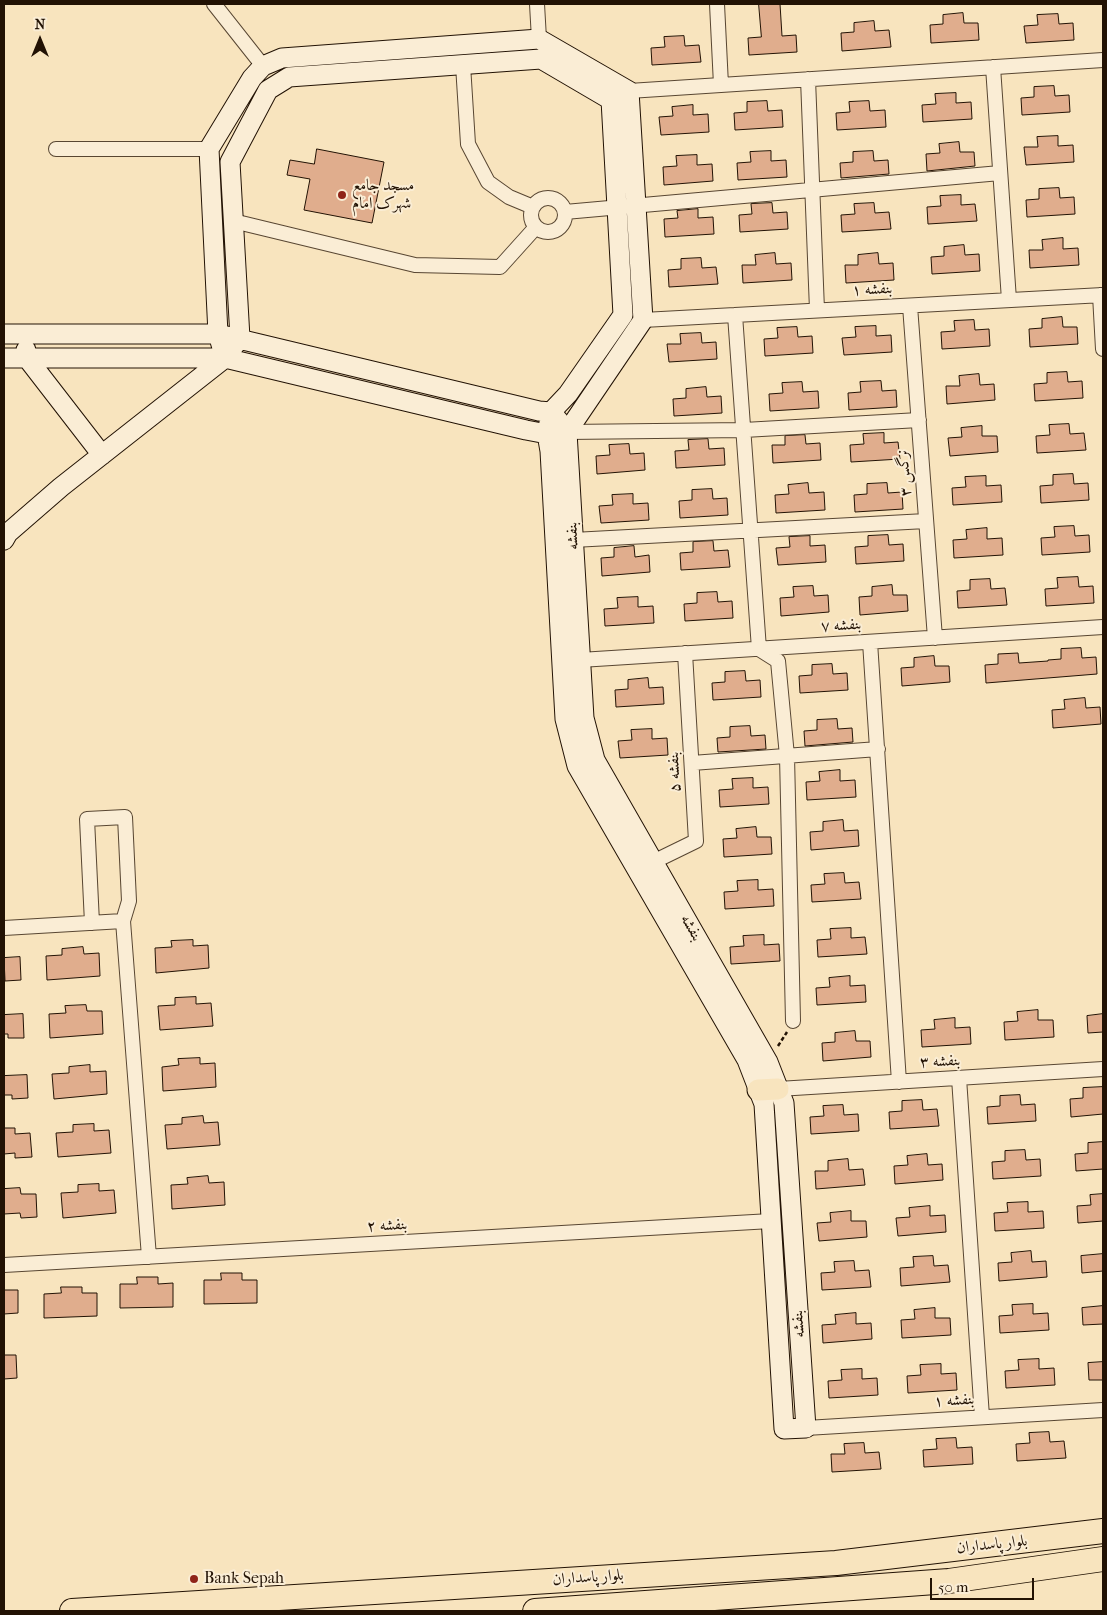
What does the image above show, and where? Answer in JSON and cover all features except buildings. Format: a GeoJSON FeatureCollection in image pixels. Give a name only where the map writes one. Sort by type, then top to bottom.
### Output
{"type":"FeatureCollection","features":[{"type":"Feature","properties":{"kind":"highway","name":"بلوار پاسداران"},"geometry":{"type":"LineString","coordinates":[[72,1611],[856,1560],[1103,1531]]}},
{"type":"Feature","properties":{"kind":"highway","name":"بلوار پاسداران"},"geometry":{"type":"LineString","coordinates":[[535,1611],[949,1580],[1103,1559]]}},
{"type":"Feature","properties":{"kind":"highway"},"geometry":{"type":"LineString","coordinates":[[856,1560],[845,1568],[847,1584],[861,1588]]}},
{"type":"Feature","properties":{"kind":"highway"},"geometry":{"type":"LineString","coordinates":[[751,1567],[767,1573],[769,1589],[754,1596]]}},
{"type":"Feature","properties":{"kind":"street"},"geometry":{"type":"LineString","coordinates":[[214,4],[278,84]]}},
{"type":"Feature","properties":{"kind":"street"},"geometry":{"type":"LineString","coordinates":[[537,4],[541,59]]}},
{"type":"Feature","properties":{"kind":"street"},"geometry":{"type":"LineString","coordinates":[[717,4],[722,85]]}},
{"type":"Feature","properties":{"kind":"street"},"geometry":{"type":"LineString","coordinates":[[225,358],[218,334],[209,149],[252,78],[263,66],[282,58],[540,39],[629,91]]}},
{"type":"Feature","properties":{"kind":"street"},"geometry":{"type":"LineString","coordinates":[[403,49],[405,69]]}},
{"type":"Feature","properties":{"kind":"street"},"geometry":{"type":"LineString","coordinates":[[4,540],[8,534],[54,492],[225,358],[240,338],[230,162],[268,90],[289,77],[541,59],[611,100]]}},
{"type":"Feature","properties":{"kind":"street"},"geometry":{"type":"LineString","coordinates":[[611,100],[629,91],[1103,60]]}},
{"type":"Feature","properties":{"kind":"street"},"geometry":{"type":"LineString","coordinates":[[463,65],[468,144],[488,182],[509,197],[533,207]]}},
{"type":"Feature","properties":{"kind":"street"},"geometry":{"type":"LineString","coordinates":[[993,68],[1010,300]]}},
{"type":"Feature","properties":{"kind":"street"},"geometry":{"type":"LineString","coordinates":[[808,80],[817,310]]}},
{"type":"Feature","properties":{"kind":"street"},"geometry":{"type":"LineString","coordinates":[[551,412],[568,394],[623,315],[629,91]]}},
{"type":"Feature","properties":{"kind":"street"},"geometry":{"type":"LineString","coordinates":[[567,432],[643,320],[611,100]]}},
{"type":"Feature","properties":{"kind":"street"},"geometry":{"type":"LineString","coordinates":[[56,149],[209,149]]}},
{"type":"Feature","properties":{"kind":"street"},"geometry":{"type":"LineString","coordinates":[[565,212],[1000,172]]}},
{"type":"Feature","properties":{"kind":"street"},"geometry":{"type":"LineString","coordinates":[[551,198],[560,202],[565,212],[564,222],[557,230],[546,232],[536,227],[531,218],[533,207],[540,200],[551,198]]}},
{"type":"Feature","properties":{"kind":"street"},"geometry":{"type":"LineString","coordinates":[[233,221],[415,264],[500,267],[536,227]]}},
{"type":"Feature","properties":{"kind":"street"},"geometry":{"type":"LineString","coordinates":[[1102,295],[1103,349]]}},
{"type":"Feature","properties":{"kind":"street","name":"بنفشه ۱"},"geometry":{"type":"LineString","coordinates":[[643,320],[1102,295]]}},
{"type":"Feature","properties":{"kind":"street","name":"نرگس ۳"},"geometry":{"type":"LineString","coordinates":[[910,306],[935,638]]}},
{"type":"Feature","properties":{"kind":"street"},"geometry":{"type":"LineString","coordinates":[[623,315],[643,320]]}},
{"type":"Feature","properties":{"kind":"street"},"geometry":{"type":"LineString","coordinates":[[736,315],[759,649],[778,661],[788,756],[793,1021]]}},
{"type":"Feature","properties":{"kind":"street"},"geometry":{"type":"LineString","coordinates":[[4,334],[218,334],[539,411],[551,412],[567,432]]}},
{"type":"Feature","properties":{"kind":"street"},"geometry":{"type":"LineString","coordinates":[[25,334],[27,358],[102,455]]}},
{"type":"Feature","properties":{"kind":"street"},"geometry":{"type":"LineString","coordinates":[[4,358],[225,358],[547,434],[567,432],[744,430],[919,420]]}},
{"type":"Feature","properties":{"kind":"street"},"geometry":{"type":"LineString","coordinates":[[392,398],[398,377]]}},
{"type":"Feature","properties":{"kind":"street","name":"بنفشه"},"geometry":{"type":"LineString","coordinates":[[551,412],[547,434],[550,451],[565,719],[577,766],[747,1060],[768,1089],[784,1103],[806,1428],[784,1429],[764,1104],[768,1089],[768,1062],[595,760],[584,718],[567,432]]}},
{"type":"Feature","properties":{"kind":"street"},"geometry":{"type":"LineString","coordinates":[[573,540],[926,521]]}},
{"type":"Feature","properties":{"kind":"street","name":"بنفشه ۷"},"geometry":{"type":"LineString","coordinates":[[580,660],[1103,627]]}},
{"type":"Feature","properties":{"kind":"street"},"geometry":{"type":"LineString","coordinates":[[870,642],[899,1082]]}},
{"type":"Feature","properties":{"kind":"street","name":"بنفشه ۵"},"geometry":{"type":"LineString","coordinates":[[653,862],[696,841],[685,653]]}},
{"type":"Feature","properties":{"kind":"street"},"geometry":{"type":"LineString","coordinates":[[692,764],[878,749]]}},
{"type":"Feature","properties":{"kind":"street"},"geometry":{"type":"LineString","coordinates":[[92,923],[87,819],[125,817],[129,901],[123,921],[150,1257]]}},
{"type":"Feature","properties":{"kind":"street"},"geometry":{"type":"LineString","coordinates":[[4,928],[123,921]]}},
{"type":"Feature","properties":{"kind":"street","name":"بنفشه ۳"},"geometry":{"type":"LineString","coordinates":[[768,1089],[1103,1069]]}},
{"type":"Feature","properties":{"kind":"street"},"geometry":{"type":"LineString","coordinates":[[959,1078],[982,1417]]}},
{"type":"Feature","properties":{"kind":"street","name":"بنفشه ۲"},"geometry":{"type":"LineString","coordinates":[[4,1265],[771,1221]]}},
{"type":"Feature","properties":{"kind":"street","name":"بنفشه ۱"},"geometry":{"type":"LineString","coordinates":[[806,1428],[1103,1410]]}},
{"type":"Feature","properties":{"kind":"path"},"geometry":{"type":"LineString","coordinates":[[768,1062],[793,1021]]}},
{"type":"Feature","properties":{"kind":"place","name":"مسجد جامع شهرک امام"},"geometry":{"type":"Point","coordinates":[342,195]}},
{"type":"Feature","properties":{"kind":"place","name":"Bank Sepah"},"geometry":{"type":"Point","coordinates":[194,1579]}}]}
